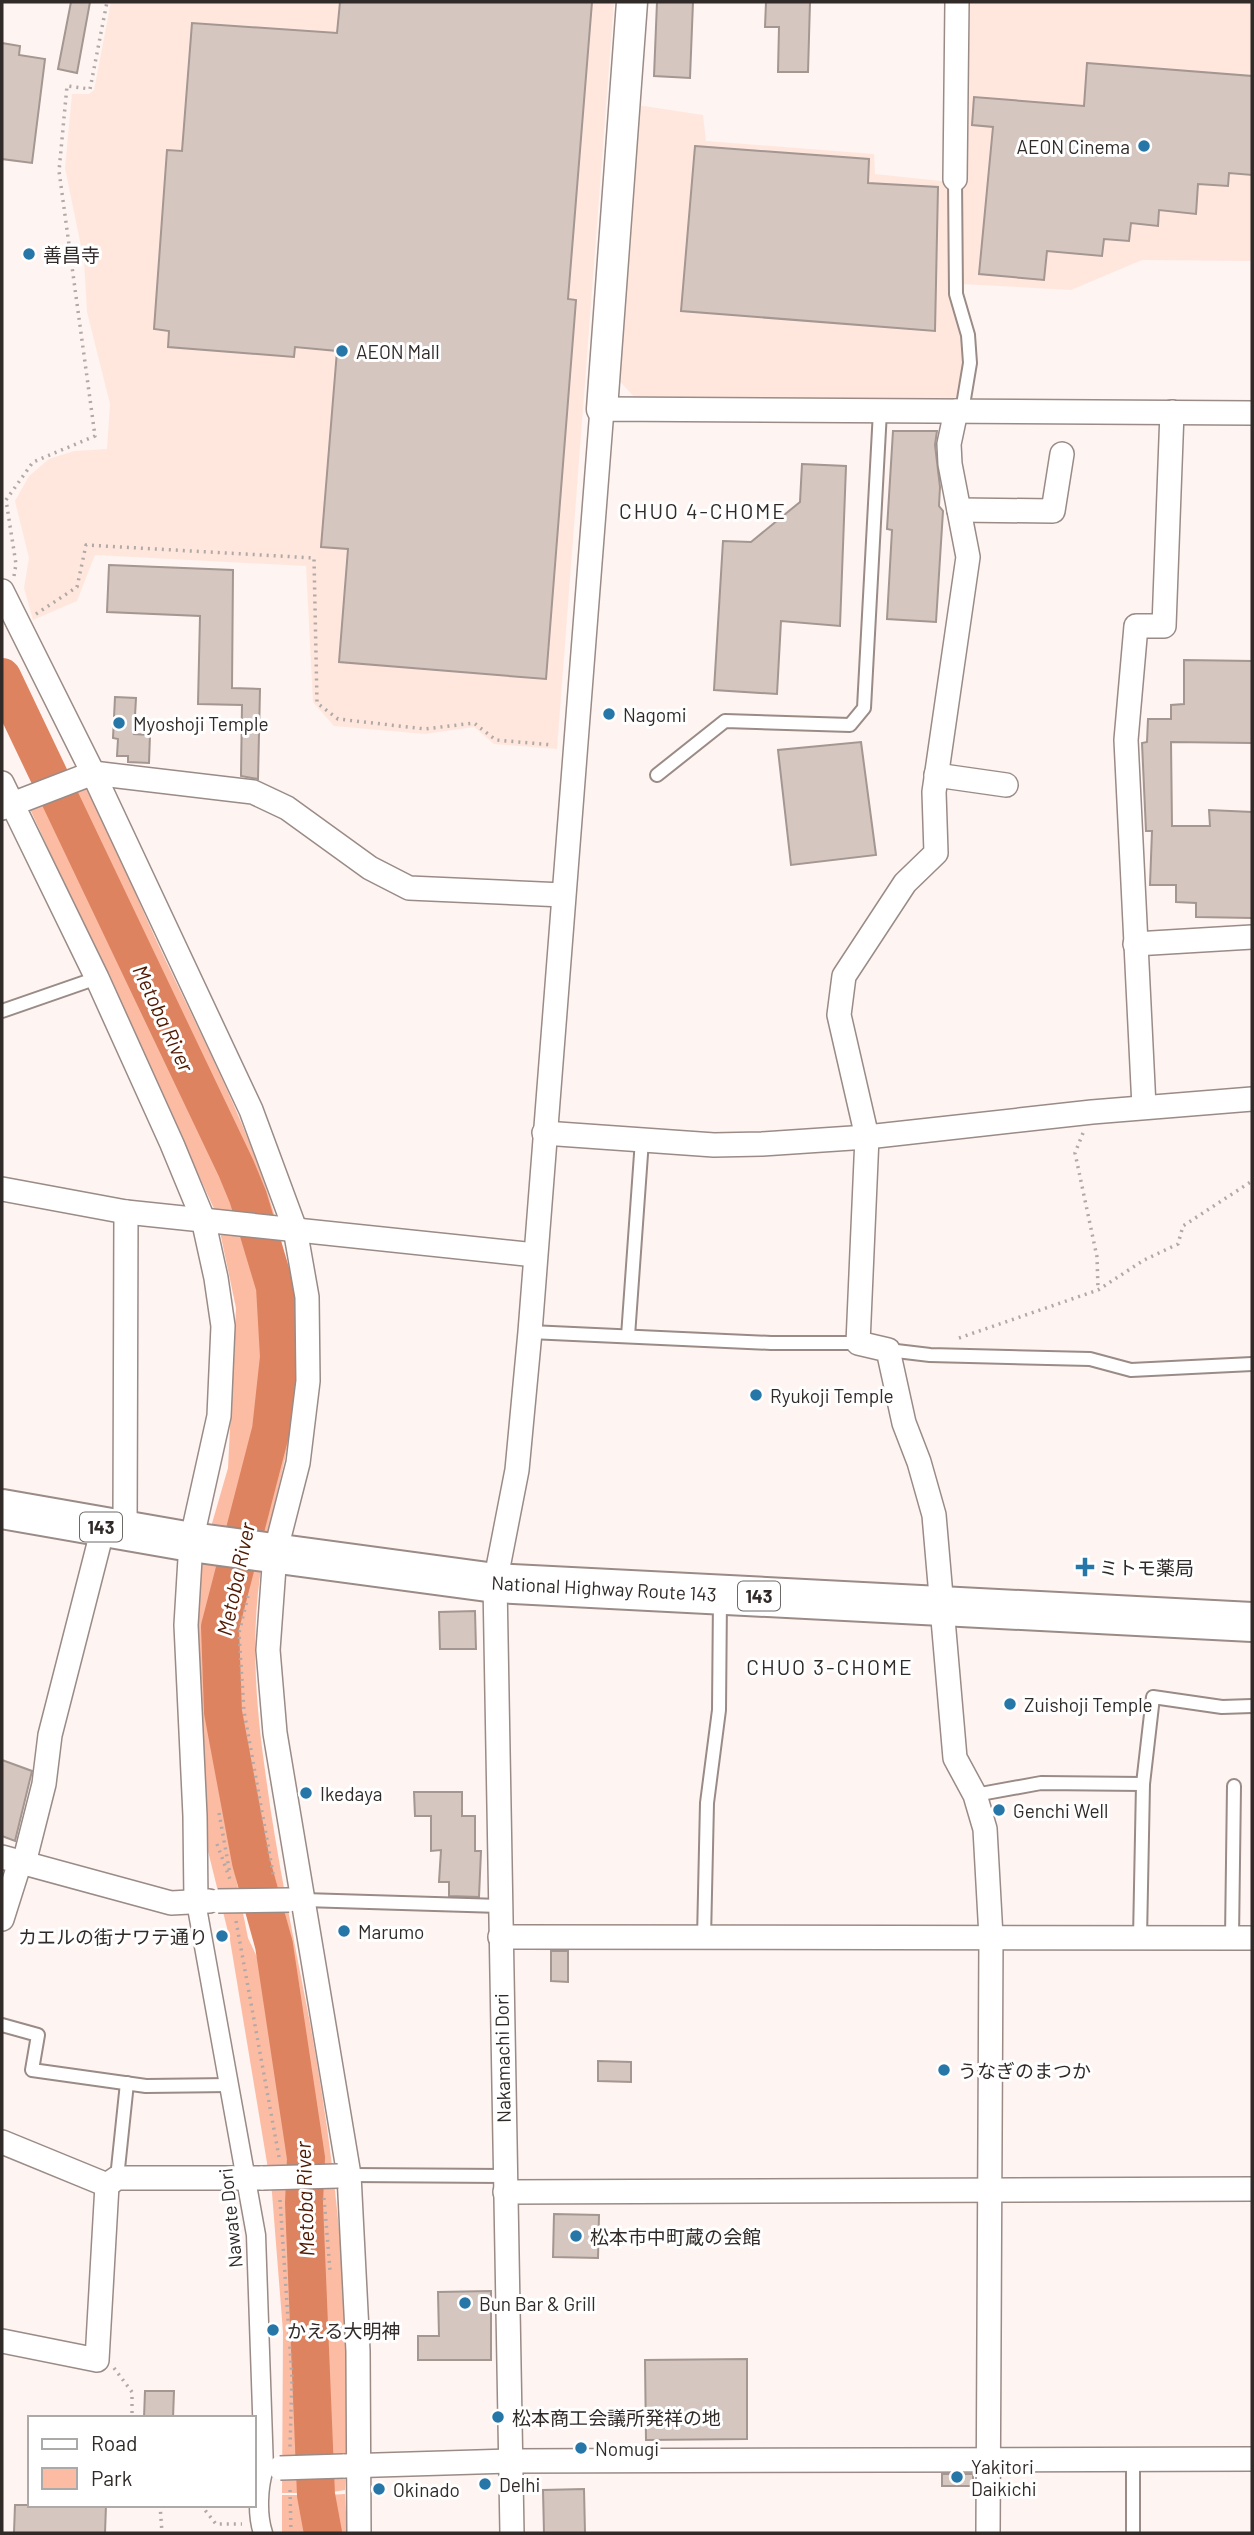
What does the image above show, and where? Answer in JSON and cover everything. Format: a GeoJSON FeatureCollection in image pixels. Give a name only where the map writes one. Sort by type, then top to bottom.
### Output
{"type":"FeatureCollection","features":[{"type":"Feature","properties":{"kind":"highway","name":"National Highway Route 143"},"geometry":{"type":"LineString","coordinates":[[2,1509],[195,1543],[495,1583],[1252,1622]]}},
{"type":"Feature","properties":{"kind":"street"},"geometry":{"type":"LineString","coordinates":[[632,2],[602,409],[1252,412]]}},
{"type":"Feature","properties":{"kind":"street"},"geometry":{"type":"LineString","coordinates":[[955,179],[957,2]]}},
{"type":"Feature","properties":{"kind":"street","name":"Nakamachi Dori"},"geometry":{"type":"LineString","coordinates":[[512,2533],[495,1583],[517,1470],[530,1332],[602,409]]}},
{"type":"Feature","properties":{"kind":"street"},"geometry":{"type":"LineString","coordinates":[[959,411],[950,444],[950,464],[968,557],[936,775],[936,853],[905,883],[844,976],[839,1015],[867,1137],[858,1343],[888,1350],[904,1423],[919,1462],[934,1515],[955,1758],[975,1795],[985,1829],[991,1937],[988,2533]]}},
{"type":"Feature","properties":{"kind":"street"},"geometry":{"type":"LineString","coordinates":[[1144,1107],[1126,740],[1136,626],[1164,626],[1172,412]]}},
{"type":"Feature","properties":{"kind":"street"},"geometry":{"type":"LineString","coordinates":[[959,510],[1053,511],[1062,454]]}},
{"type":"Feature","properties":{"kind":"street"},"geometry":{"type":"LineString","coordinates":[[5,586],[18,626],[251,1110],[290,1228],[307,1297],[308,1381],[298,1464],[271,1553],[268,1650],[274,1726],[297,1900],[344,2175],[356,2288],[351,2466],[359,2533]]}},
{"type":"Feature","properties":{"kind":"street"},"geometry":{"type":"LineString","coordinates":[[12,804],[88,775],[253,792],[287,808],[370,868],[409,888],[563,895]]}},
{"type":"Feature","properties":{"kind":"street"},"geometry":{"type":"LineString","coordinates":[[936,775],[1006,785]]}},
{"type":"Feature","properties":{"kind":"street"},"geometry":{"type":"LineString","coordinates":[[2,783],[97,978],[207,1219],[223,1326],[223,1362],[219,1416],[195,1543],[186,1625],[195,1816],[207,1901]]}},
{"type":"Feature","properties":{"kind":"street"},"geometry":{"type":"LineString","coordinates":[[1135,944],[1252,937]]}},
{"type":"Feature","properties":{"kind":"street"},"geometry":{"type":"LineString","coordinates":[[544,1133],[714,1145],[867,1137],[1092,1112],[1252,1099]]}},
{"type":"Feature","properties":{"kind":"street"},"geometry":{"type":"LineString","coordinates":[[2,1189],[126,1212],[535,1255]]}},
{"type":"Feature","properties":{"kind":"street"},"geometry":{"type":"LineString","coordinates":[[2,1919],[15,1860],[44,1784],[50,1735],[114,1530],[126,1212]]}},
{"type":"Feature","properties":{"kind":"street"},"geometry":{"type":"LineString","coordinates":[[15,1860],[171,1903],[297,1900]]}},
{"type":"Feature","properties":{"kind":"street","name":"Nawate Dori"},"geometry":{"type":"LineString","coordinates":[[207,1901],[231,2085],[264,2184],[256,2235],[281,2467],[260,2479],[262,2529]]}},
{"type":"Feature","properties":{"kind":"street"},"geometry":{"type":"LineString","coordinates":[[500,1937],[1242,1938]]}},
{"type":"Feature","properties":{"kind":"street"},"geometry":{"type":"LineString","coordinates":[[2,2141],[112,2181],[264,2184],[344,2175]]}},
{"type":"Feature","properties":{"kind":"street"},"geometry":{"type":"LineString","coordinates":[[2,2341],[96,2360],[112,2181]]}},
{"type":"Feature","properties":{"kind":"street"},"geometry":{"type":"LineString","coordinates":[[504,2184],[1252,2189]]}},
{"type":"Feature","properties":{"kind":"street"},"geometry":{"type":"LineString","coordinates":[[281,2467],[510,2461],[987,2460],[1095,2468],[1133,2459],[1252,2459]]}},
{"type":"Feature","properties":{"kind":"lane"},"geometry":{"type":"LineString","coordinates":[[955,179],[956,294],[968,335],[970,363],[959,411]]}},
{"type":"Feature","properties":{"kind":"lane"},"geometry":{"type":"LineString","coordinates":[[657,775],[725,721],[850,726],[864,708],[880,411]]}},
{"type":"Feature","properties":{"kind":"lane"},"geometry":{"type":"LineString","coordinates":[[2,1011],[97,978]]}},
{"type":"Feature","properties":{"kind":"lane"},"geometry":{"type":"LineString","coordinates":[[628,1336],[642,1140]]}},
{"type":"Feature","properties":{"kind":"lane"},"geometry":{"type":"LineString","coordinates":[[530,1332],[771,1343],[858,1343]]}},
{"type":"Feature","properties":{"kind":"lane"},"geometry":{"type":"LineString","coordinates":[[888,1350],[930,1355],[1090,1359],[1131,1370],[1252,1364]]}},
{"type":"Feature","properties":{"kind":"lane"},"geometry":{"type":"LineString","coordinates":[[704,1938],[707,1803],[719,1710],[720,1595]]}},
{"type":"Feature","properties":{"kind":"lane"},"geometry":{"type":"LineString","coordinates":[[1140,1938],[1143,1784],[1153,1698],[1222,1707],[1252,1706]]}},
{"type":"Feature","properties":{"kind":"lane"},"geometry":{"type":"LineString","coordinates":[[975,1795],[1041,1783],[1143,1784]]}},
{"type":"Feature","properties":{"kind":"lane"},"geometry":{"type":"LineString","coordinates":[[1234,1786],[1242,1938]]}},
{"type":"Feature","properties":{"kind":"lane"},"geometry":{"type":"LineString","coordinates":[[297,1900],[500,1906]]}},
{"type":"Feature","properties":{"kind":"lane"},"geometry":{"type":"LineString","coordinates":[[2,2025],[38,2035],[32,2070],[146,2086],[231,2085]]}},
{"type":"Feature","properties":{"kind":"lane"},"geometry":{"type":"LineString","coordinates":[[112,2181],[127,2083]]}},
{"type":"Feature","properties":{"kind":"lane"},"geometry":{"type":"LineString","coordinates":[[344,2175],[504,2184]]}},
{"type":"Feature","properties":{"kind":"lane"},"geometry":{"type":"LineString","coordinates":[[1133,2459],[1133,2533]]}},
{"type":"Feature","properties":{"kind":"path"},"geometry":{"type":"LineString","coordinates":[[5,586],[14,577],[16,564],[6,500],[33,462],[95,436],[60,171],[67,86],[90,89],[107,2]]}},
{"type":"Feature","properties":{"kind":"path"},"geometry":{"type":"LineString","coordinates":[[18,626],[77,587],[86,545],[314,558],[317,703],[338,719],[425,729],[474,723],[496,740],[562,746]]}},
{"type":"Feature","properties":{"kind":"path"},"geometry":{"type":"LineString","coordinates":[[1092,1112],[1075,1153],[1097,1257],[1098,1290]]}},
{"type":"Feature","properties":{"kind":"path"},"geometry":{"type":"LineString","coordinates":[[930,1355],[960,1338],[1098,1290],[1144,1260],[1178,1244],[1184,1226],[1252,1181]]}},
{"type":"Feature","properties":{"kind":"path"},"geometry":{"type":"LineString","coordinates":[[212,1837],[220,1848],[226,1871]]}},
{"type":"Feature","properties":{"kind":"path"},"geometry":{"type":"LineString","coordinates":[[238,1933],[279,2160]]}},
{"type":"Feature","properties":{"kind":"path"},"geometry":{"type":"LineString","coordinates":[[264,2184],[292,2378],[281,2467],[290,2509],[291,2533]]}},
{"type":"Feature","properties":{"kind":"path"},"geometry":{"type":"LineString","coordinates":[[96,2360],[114,2367],[132,2392],[132,2416]]}},
{"type":"Feature","properties":{"kind":"path"},"geometry":{"type":"LineString","coordinates":[[160,2507],[162,2533]]}},
{"type":"Feature","properties":{"kind":"path"},"geometry":{"type":"LineString","coordinates":[[203,2507],[216,2524],[262,2529]]}},
{"type":"Feature","properties":{"kind":"path"},"geometry":{"type":"LineString","coordinates":[[283,2515],[290,2509]]}},
{"type":"Feature","properties":{"kind":"shaded area","name":"AEON Mall"},"geometry":{"type":"Polygon","coordinates":[[[111,2],[614,2],[557,749],[494,744],[474,727],[425,734],[334,726],[313,702],[306,566],[95,555],[77,601],[33,620],[24,588],[29,558],[15,501],[29,476],[49,459],[74,451],[107,449],[110,404],[87,312],[84,261],[65,168],[72,94],[89,94],[94,90],[111,2]]]}},
{"type":"Feature","properties":{"kind":"shaded area"},"geometry":{"type":"Polygon","coordinates":[[[962,2],[1252,2],[1252,261],[1142,260],[1071,290],[961,284],[962,2]]]}},
{"type":"Feature","properties":{"kind":"shaded area"},"geometry":{"type":"Polygon","coordinates":[[[637,105],[703,115],[706,141],[874,154],[875,174],[950,182],[965,363],[956,401],[637,400],[614,375],[637,105]]]}},
{"type":"Feature","properties":{"kind":"green space"},"geometry":{"type":"Polygon","coordinates":[[[83,782],[236,1110],[274,1213],[287,1266],[295,1320],[294,1402],[260,1576],[256,1673],[269,1802],[320,2081],[336,2197],[345,2314],[347,2432],[345,2490],[326,2493],[320,2456],[308,2203],[310,2161],[277,1933],[257,1862],[231,1712],[228,1630],[248,1573],[252,1540],[277,1433],[284,1358],[281,1284],[269,1245],[231,1151],[63,790],[83,782]]]}},
{"type":"Feature","properties":{"kind":"green space"},"geometry":{"type":"Polygon","coordinates":[[[52,793],[256,1232],[270,1305],[273,1366],[264,1428],[238,1514],[221,1554],[207,1658],[233,1863],[248,1938],[266,1976],[282,2043],[293,2167],[290,2193],[301,2378],[296,2451],[300,2493],[282,2493],[283,2332],[272,2193],[230,1940],[206,1843],[194,1657],[198,1572],[228,1468],[236,1308],[216,1213],[29,807],[52,793]]]}},
{"type":"Feature","properties":{"kind":"green space"},"geometry":{"type":"Polygon","coordinates":[[[345,2494],[347,2533],[332,2533],[327,2495],[345,2494]]]}},
{"type":"Feature","properties":{"kind":"green space"},"geometry":{"type":"Polygon","coordinates":[[[282,2495],[301,2495],[306,2514],[306,2533],[282,2533],[282,2495]]]}},
{"type":"Feature","properties":{"kind":"building"},"geometry":{"type":"Polygon","coordinates":[[[71,2],[90,2],[77,73],[58,69],[71,2]]]}},
{"type":"Feature","properties":{"kind":"building","name":"AEON Mall"},"geometry":{"type":"Polygon","coordinates":[[[340,2],[592,2],[568,299],[576,300],[546,679],[339,662],[348,549],[321,547],[337,351],[295,347],[294,357],[168,347],[169,331],[154,329],[167,150],[182,151],[192,23],[337,33],[340,2]]]}},
{"type":"Feature","properties":{"kind":"building"},"geometry":{"type":"Polygon","coordinates":[[[657,2],[693,2],[690,78],[654,76],[657,2]]]}},
{"type":"Feature","properties":{"kind":"building"},"geometry":{"type":"Polygon","coordinates":[[[766,2],[810,2],[808,72],[778,72],[779,27],[765,27],[766,2]]]}},
{"type":"Feature","properties":{"kind":"building"},"geometry":{"type":"Polygon","coordinates":[[[2,43],[20,46],[19,55],[45,59],[32,163],[2,159],[2,43]]]}},
{"type":"Feature","properties":{"kind":"building"},"geometry":{"type":"Polygon","coordinates":[[[1087,63],[1252,76],[1252,175],[1229,173],[1228,186],[1198,184],[1196,214],[1159,210],[1158,226],[1131,223],[1129,241],[1104,239],[1102,256],[1047,251],[1044,280],[979,274],[993,127],[972,125],[974,97],[1084,106],[1087,63]]]}},
{"type":"Feature","properties":{"kind":"building"},"geometry":{"type":"Polygon","coordinates":[[[695,146],[869,159],[868,183],[938,187],[935,331],[681,311],[695,146]]]}},
{"type":"Feature","properties":{"kind":"building"},"geometry":{"type":"Polygon","coordinates":[[[893,431],[937,431],[935,445],[940,487],[939,506],[943,511],[936,622],[887,619],[892,530],[887,529],[893,431]]]}},
{"type":"Feature","properties":{"kind":"building"},"geometry":{"type":"Polygon","coordinates":[[[802,464],[846,466],[840,626],[781,621],[777,694],[714,690],[723,541],[751,542],[800,502],[802,464]]]}},
{"type":"Feature","properties":{"kind":"building"},"geometry":{"type":"Polygon","coordinates":[[[109,565],[233,570],[232,688],[260,689],[258,779],[241,776],[242,705],[198,704],[200,616],[107,612],[109,565]]]}},
{"type":"Feature","properties":{"kind":"building"},"geometry":{"type":"Polygon","coordinates":[[[1184,660],[1252,661],[1252,743],[1171,742],[1172,826],[1210,826],[1209,810],[1252,812],[1252,918],[1196,917],[1196,903],[1176,902],[1176,885],[1150,885],[1152,831],[1146,831],[1142,743],[1147,742],[1148,719],[1171,719],[1171,705],[1184,704],[1184,660]]]}},
{"type":"Feature","properties":{"kind":"building"},"geometry":{"type":"Polygon","coordinates":[[[115,697],[136,698],[134,734],[150,735],[149,763],[128,762],[128,756],[117,756],[118,739],[113,738],[115,697]]]}},
{"type":"Feature","properties":{"kind":"building"},"geometry":{"type":"Polygon","coordinates":[[[861,742],[876,855],[791,865],[778,750],[861,742]]]}},
{"type":"Feature","properties":{"kind":"building"},"geometry":{"type":"Polygon","coordinates":[[[475,1611],[476,1649],[440,1649],[439,1612],[475,1611]]]}},
{"type":"Feature","properties":{"kind":"building"},"geometry":{"type":"Polygon","coordinates":[[[2,1760],[32,1771],[15,1841],[2,1836],[2,1760]]]}},
{"type":"Feature","properties":{"kind":"building"},"geometry":{"type":"Polygon","coordinates":[[[414,1792],[462,1792],[462,1816],[475,1816],[475,1851],[481,1851],[479,1897],[449,1896],[449,1882],[439,1882],[441,1850],[431,1851],[431,1816],[415,1816],[414,1792]]]}},
{"type":"Feature","properties":{"kind":"building"},"geometry":{"type":"Polygon","coordinates":[[[551,1951],[568,1951],[568,1982],[551,1981],[551,1951]]]}},
{"type":"Feature","properties":{"kind":"building"},"geometry":{"type":"Polygon","coordinates":[[[598,2061],[631,2062],[631,2082],[598,2081],[598,2061]]]}},
{"type":"Feature","properties":{"kind":"building","name":"松本市中町蔵の会館"},"geometry":{"type":"Polygon","coordinates":[[[554,2214],[599,2215],[598,2258],[553,2257],[554,2214]]]}},
{"type":"Feature","properties":{"kind":"building"},"geometry":{"type":"Polygon","coordinates":[[[491,2291],[491,2360],[418,2360],[418,2336],[439,2336],[438,2292],[491,2291]]]}},
{"type":"Feature","properties":{"kind":"building"},"geometry":{"type":"Polygon","coordinates":[[[747,2359],[747,2439],[646,2440],[645,2360],[747,2359]]]}},
{"type":"Feature","properties":{"kind":"building"},"geometry":{"type":"Polygon","coordinates":[[[145,2391],[174,2391],[173,2416],[144,2416],[145,2391]]]}},
{"type":"Feature","properties":{"kind":"building","name":"Yakitori Daikichi"},"geometry":{"type":"Polygon","coordinates":[[[942,2474],[973,2474],[973,2486],[942,2486],[942,2474]]]}},
{"type":"Feature","properties":{"kind":"building"},"geometry":{"type":"Polygon","coordinates":[[[584,2489],[585,2533],[544,2533],[543,2490],[584,2489]]]}},
{"type":"Feature","properties":{"kind":"building"},"geometry":{"type":"Polygon","coordinates":[[[15,2505],[106,2507],[105,2533],[14,2533],[15,2505]]]}},
{"type":"Feature","properties":{"kind":"waterway","name":"Metoba River"},"geometry":{"type":"LineString","coordinates":[[2,677],[236,1168],[248,1197],[275,1287],[279,1357],[271,1430],[220,1627],[223,1712],[251,1862],[274,1945],[306,2158],[304,2203],[316,2495],[323,2533]]}},
{"type":"Feature","properties":{"kind":"place","name":"AEON Cinema"},"geometry":{"type":"Point","coordinates":[1144,146]}},
{"type":"Feature","properties":{"kind":"place","name":"善昌寺"},"geometry":{"type":"Point","coordinates":[29,254]}},
{"type":"Feature","properties":{"kind":"place","name":"AEON Mall"},"geometry":{"type":"Point","coordinates":[342,351]}},
{"type":"Feature","properties":{"kind":"place","name":"Nagomi"},"geometry":{"type":"Point","coordinates":[609,714]}},
{"type":"Feature","properties":{"kind":"place","name":"Myoshoji Temple"},"geometry":{"type":"Point","coordinates":[119,723]}},
{"type":"Feature","properties":{"kind":"place","name":"Ryukoji Temple"},"geometry":{"type":"Point","coordinates":[756,1395]}},
{"type":"Feature","properties":{"kind":"place","name":"ミトモ薬局"},"geometry":{"type":"Point","coordinates":[1085,1567]}},
{"type":"Feature","properties":{"kind":"place","name":"Zuishoji Temple"},"geometry":{"type":"Point","coordinates":[1010,1704]}},
{"type":"Feature","properties":{"kind":"place","name":"Ikedaya"},"geometry":{"type":"Point","coordinates":[306,1793]}},
{"type":"Feature","properties":{"kind":"place","name":"Genchi Well"},"geometry":{"type":"Point","coordinates":[999,1810]}},
{"type":"Feature","properties":{"kind":"place","name":"Marumo"},"geometry":{"type":"Point","coordinates":[344,1931]}},
{"type":"Feature","properties":{"kind":"place","name":"カエルの街ナワテ通り"},"geometry":{"type":"Point","coordinates":[222,1936]}},
{"type":"Feature","properties":{"kind":"place","name":"うなぎのまつか"},"geometry":{"type":"Point","coordinates":[944,2070]}},
{"type":"Feature","properties":{"kind":"place","name":"松本市中町蔵の会館"},"geometry":{"type":"Point","coordinates":[576,2236]}},
{"type":"Feature","properties":{"kind":"place","name":"Bun Bar & Grill"},"geometry":{"type":"Point","coordinates":[465,2303]}},
{"type":"Feature","properties":{"kind":"place","name":"かえる大明神"},"geometry":{"type":"Point","coordinates":[273,2330]}},
{"type":"Feature","properties":{"kind":"place","name":"松本商工会議所発祥の地"},"geometry":{"type":"Point","coordinates":[498,2417]}},
{"type":"Feature","properties":{"kind":"place","name":"Nomugi"},"geometry":{"type":"Point","coordinates":[581,2448]}},
{"type":"Feature","properties":{"kind":"place","name":"Yakitori Daikichi"},"geometry":{"type":"Point","coordinates":[957,2477]}},
{"type":"Feature","properties":{"kind":"place","name":"Delhi"},"geometry":{"type":"Point","coordinates":[485,2484]}},
{"type":"Feature","properties":{"kind":"place","name":"Okinado"},"geometry":{"type":"Point","coordinates":[379,2489]}},
{"type":"Feature","properties":{"kind":"district","name":"CHUO 4-CHOME"},"geometry":{"type":"Point","coordinates":[703,510]}},
{"type":"Feature","properties":{"kind":"district","name":"CHUO 3-CHOME"},"geometry":{"type":"Point","coordinates":[830,1666]}}]}
